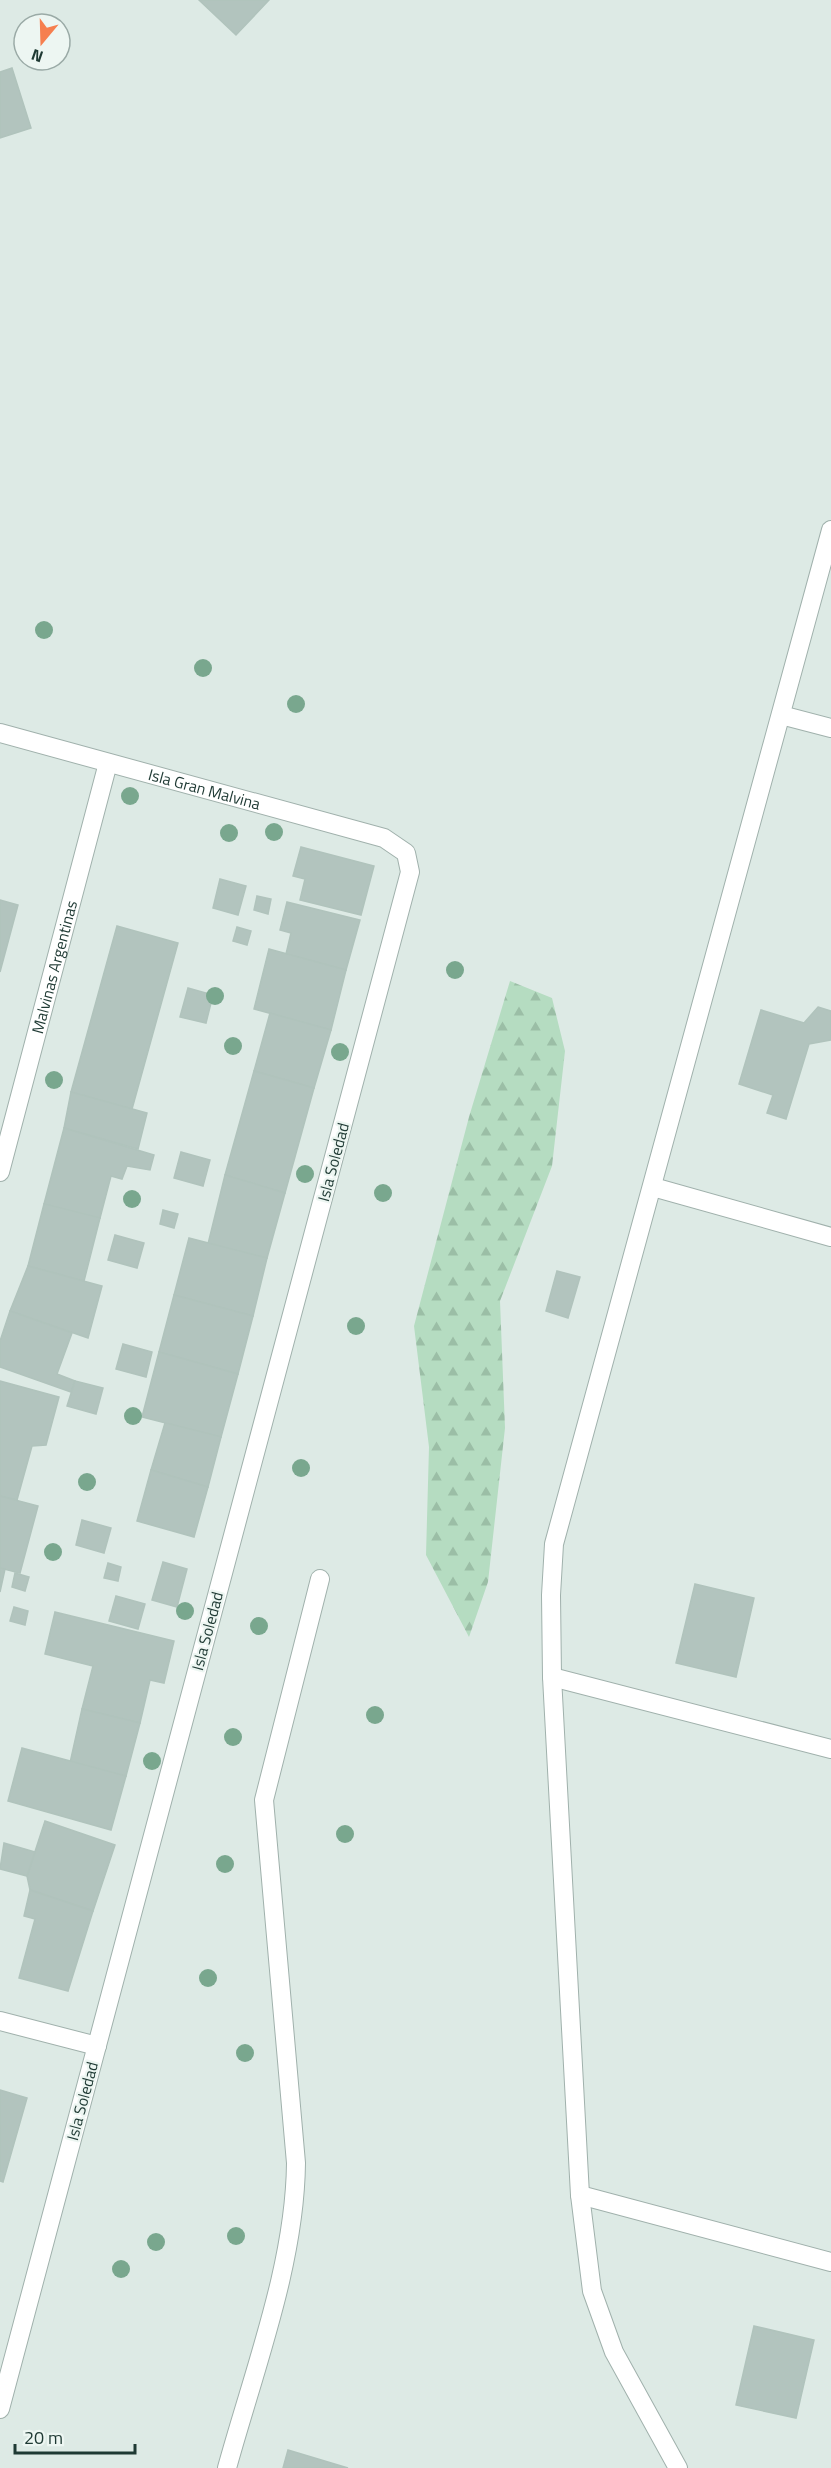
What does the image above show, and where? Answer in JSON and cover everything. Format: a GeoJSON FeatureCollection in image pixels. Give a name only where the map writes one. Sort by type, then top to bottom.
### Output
{"type":"FeatureCollection","features":[{"type":"Feature","properties":{"kind":"street"},"geometry":{"type":"LineString","coordinates":[[678,2468],[610,2342],[592,2291],[580,2195],[552,1677],[551,1595],[554,1544],[831,530]]}},
{"type":"Feature","properties":{"kind":"street"},"geometry":{"type":"LineString","coordinates":[[781,715],[831,728]]}},
{"type":"Feature","properties":{"kind":"street","name":"Isla Gran Malvina"},"geometry":{"type":"LineString","coordinates":[[0,733],[384,838],[406,852]]}},
{"type":"Feature","properties":{"kind":"street","name":"Malvinas Argentinas"},"geometry":{"type":"LineString","coordinates":[[0,1172],[108,763]]}},
{"type":"Feature","properties":{"kind":"street","name":"Isla Soledad"},"geometry":{"type":"LineString","coordinates":[[0,2409],[410,872],[406,852]]}},
{"type":"Feature","properties":{"kind":"street"},"geometry":{"type":"LineString","coordinates":[[653,1187],[831,1238]]}},
{"type":"Feature","properties":{"kind":"street"},"geometry":{"type":"LineString","coordinates":[[227,2468],[288,2251],[296,2203],[296,2163],[264,1800],[320,1580]]}},
{"type":"Feature","properties":{"kind":"street"},"geometry":{"type":"LineString","coordinates":[[552,1677],[831,1749]]}},
{"type":"Feature","properties":{"kind":"street"},"geometry":{"type":"LineString","coordinates":[[0,2021],[97,2046]]}},
{"type":"Feature","properties":{"kind":"street"},"geometry":{"type":"LineString","coordinates":[[580,2195],[831,2262]]}},
{"type":"Feature","properties":{"kind":"green space"},"geometry":{"type":"Polygon","coordinates":[[[510,981],[552,998],[565,1051],[552,1166],[500,1301],[505,1428],[488,1582],[469,1637],[426,1555],[429,1447],[414,1326],[469,1117],[510,981]]]}},
{"type":"Feature","properties":{"kind":"building"},"geometry":{"type":"Polygon","coordinates":[[[199,0],[269,0],[236,35],[199,0]]]}},
{"type":"Feature","properties":{"kind":"building"},"geometry":{"type":"Polygon","coordinates":[[[12,68],[31,128],[0,138],[0,72],[12,68]]]}},
{"type":"Feature","properties":{"kind":"building"},"geometry":{"type":"Polygon","coordinates":[[[301,847],[374,866],[361,915],[300,900],[305,879],[293,876],[301,847]]]}},
{"type":"Feature","properties":{"kind":"building"},"geometry":{"type":"Polygon","coordinates":[[[220,879],[246,886],[238,915],[213,908],[220,879]]]}},
{"type":"Feature","properties":{"kind":"building"},"geometry":{"type":"Polygon","coordinates":[[[257,896],[271,899],[268,914],[254,910],[257,896]]]}},
{"type":"Feature","properties":{"kind":"building"},"geometry":{"type":"Polygon","coordinates":[[[0,900],[18,905],[0,972],[0,900]]]}},
{"type":"Feature","properties":{"kind":"building"},"geometry":{"type":"Polygon","coordinates":[[[287,902],[360,920],[346,970],[286,954],[291,933],[280,930],[287,902]]]}},
{"type":"Feature","properties":{"kind":"building"},"geometry":{"type":"Polygon","coordinates":[[[117,926],[178,943],[132,1109],[71,1092],[117,926]]]}},
{"type":"Feature","properties":{"kind":"building"},"geometry":{"type":"Polygon","coordinates":[[[237,927],[251,931],[247,945],[233,941],[237,927]]]}},
{"type":"Feature","properties":{"kind":"building"},"geometry":{"type":"Polygon","coordinates":[[[269,949],[346,970],[331,1030],[254,1009],[269,949]]]}},
{"type":"Feature","properties":{"kind":"building"},"geometry":{"type":"Polygon","coordinates":[[[188,988],[213,995],[206,1023],[180,1017],[188,988]]]}},
{"type":"Feature","properties":{"kind":"building"},"geometry":{"type":"Polygon","coordinates":[[[818,1007],[831,1011],[831,1040],[809,1044],[786,1119],[767,1113],[773,1095],[739,1084],[761,1010],[804,1023],[818,1007]]]}},
{"type":"Feature","properties":{"kind":"building"},"geometry":{"type":"Polygon","coordinates":[[[270,1013],[331,1030],[314,1088],[254,1071],[270,1013]]]}},
{"type":"Feature","properties":{"kind":"building"},"geometry":{"type":"Polygon","coordinates":[[[254,1071],[314,1088],[285,1193],[225,1175],[254,1071]]]}},
{"type":"Feature","properties":{"kind":"building"},"geometry":{"type":"Polygon","coordinates":[[[71,1092],[147,1113],[138,1149],[64,1128],[71,1092]]]}},
{"type":"Feature","properties":{"kind":"building"},"geometry":{"type":"Polygon","coordinates":[[[64,1128],[154,1155],[150,1170],[127,1166],[122,1179],[111,1176],[100,1218],[44,1204],[64,1128]]]}},
{"type":"Feature","properties":{"kind":"building"},"geometry":{"type":"Polygon","coordinates":[[[181,1152],[210,1160],[203,1186],[174,1178],[181,1152]]]}},
{"type":"Feature","properties":{"kind":"building"},"geometry":{"type":"Polygon","coordinates":[[[225,1175],[285,1193],[267,1258],[208,1244],[225,1175]]]}},
{"type":"Feature","properties":{"kind":"building"},"geometry":{"type":"Polygon","coordinates":[[[44,1204],[100,1218],[84,1281],[28,1266],[44,1204]]]}},
{"type":"Feature","properties":{"kind":"building"},"geometry":{"type":"Polygon","coordinates":[[[163,1210],[178,1214],[174,1228],[160,1224],[163,1210]]]}},
{"type":"Feature","properties":{"kind":"building"},"geometry":{"type":"Polygon","coordinates":[[[115,1235],[144,1243],[137,1268],[108,1260],[115,1235]]]}},
{"type":"Feature","properties":{"kind":"building"},"geometry":{"type":"Polygon","coordinates":[[[189,1238],[267,1258],[253,1316],[174,1295],[189,1238]]]}},
{"type":"Feature","properties":{"kind":"building"},"geometry":{"type":"Polygon","coordinates":[[[28,1266],[102,1286],[88,1338],[10,1311],[28,1266]]]}},
{"type":"Feature","properties":{"kind":"building"},"geometry":{"type":"Polygon","coordinates":[[[557,1271],[580,1277],[568,1318],[546,1311],[557,1271]]]}},
{"type":"Feature","properties":{"kind":"building"},"geometry":{"type":"Polygon","coordinates":[[[174,1295],[253,1316],[238,1374],[159,1352],[174,1295]]]}},
{"type":"Feature","properties":{"kind":"building"},"geometry":{"type":"Polygon","coordinates":[[[10,1311],[72,1333],[57,1374],[75,1381],[71,1392],[0,1367],[0,1341],[10,1311]]]}},
{"type":"Feature","properties":{"kind":"building"},"geometry":{"type":"Polygon","coordinates":[[[123,1344],[152,1352],[146,1377],[116,1369],[123,1344]]]}},
{"type":"Feature","properties":{"kind":"building"},"geometry":{"type":"Polygon","coordinates":[[[159,1352],[238,1374],[221,1437],[142,1417],[159,1352]]]}},
{"type":"Feature","properties":{"kind":"building"},"geometry":{"type":"Polygon","coordinates":[[[0,1381],[59,1397],[46,1445],[32,1446],[17,1500],[0,1496],[0,1381]]]}},
{"type":"Feature","properties":{"kind":"building"},"geometry":{"type":"Polygon","coordinates":[[[75,1381],[103,1388],[96,1414],[67,1406],[75,1381]]]}},
{"type":"Feature","properties":{"kind":"building"},"geometry":{"type":"Polygon","coordinates":[[[165,1423],[221,1437],[208,1487],[151,1470],[165,1423]]]}},
{"type":"Feature","properties":{"kind":"building"},"geometry":{"type":"Polygon","coordinates":[[[151,1470],[208,1487],[194,1537],[137,1521],[151,1470]]]}},
{"type":"Feature","properties":{"kind":"building"},"geometry":{"type":"Polygon","coordinates":[[[0,1496],[38,1506],[20,1573],[0,1568],[0,1496]]]}},
{"type":"Feature","properties":{"kind":"building"},"geometry":{"type":"Polygon","coordinates":[[[82,1520],[111,1528],[104,1553],[76,1545],[82,1520]]]}},
{"type":"Feature","properties":{"kind":"building"},"geometry":{"type":"Polygon","coordinates":[[[163,1562],[187,1569],[177,1607],[152,1600],[163,1562]]]}},
{"type":"Feature","properties":{"kind":"building"},"geometry":{"type":"Polygon","coordinates":[[[108,1563],[121,1567],[118,1581],[104,1578],[108,1563]]]}},
{"type":"Feature","properties":{"kind":"building"},"geometry":{"type":"Polygon","coordinates":[[[0,1568],[5,1569],[0,1592],[0,1568]]]}},
{"type":"Feature","properties":{"kind":"building"},"geometry":{"type":"Polygon","coordinates":[[[15,1573],[29,1577],[25,1591],[12,1587],[15,1573]]]}},
{"type":"Feature","properties":{"kind":"building"},"geometry":{"type":"Polygon","coordinates":[[[695,1584],[754,1598],[736,1677],[676,1663],[695,1584]]]}},
{"type":"Feature","properties":{"kind":"building"},"geometry":{"type":"Polygon","coordinates":[[[116,1596],[145,1604],[138,1629],[109,1621],[116,1596]]]}},
{"type":"Feature","properties":{"kind":"building"},"geometry":{"type":"Polygon","coordinates":[[[14,1607],[28,1611],[25,1625],[10,1621],[14,1607]]]}},
{"type":"Feature","properties":{"kind":"building"},"geometry":{"type":"Polygon","coordinates":[[[55,1612],[174,1641],[164,1683],[150,1680],[140,1723],[82,1709],[93,1666],[45,1654],[55,1612]]]}},
{"type":"Feature","properties":{"kind":"building"},"geometry":{"type":"Polygon","coordinates":[[[82,1709],[140,1723],[126,1776],[70,1763],[82,1709]]]}},
{"type":"Feature","properties":{"kind":"building"},"geometry":{"type":"Polygon","coordinates":[[[22,1748],[126,1776],[111,1830],[8,1801],[22,1748]]]}},
{"type":"Feature","properties":{"kind":"building"},"geometry":{"type":"Polygon","coordinates":[[[45,1821],[115,1845],[93,1911],[30,1890],[27,1876],[45,1821]]]}},
{"type":"Feature","properties":{"kind":"building"},"geometry":{"type":"Polygon","coordinates":[[[4,1843],[35,1852],[27,1876],[0,1869],[4,1843]]]}},
{"type":"Feature","properties":{"kind":"building"},"geometry":{"type":"Polygon","coordinates":[[[30,1890],[93,1911],[68,1991],[19,1978],[35,1919],[24,1916],[30,1890]]]}},
{"type":"Feature","properties":{"kind":"building"},"geometry":{"type":"Polygon","coordinates":[[[0,2090],[27,2098],[3,2182],[0,2181],[0,2090]]]}},
{"type":"Feature","properties":{"kind":"building"},"geometry":{"type":"Polygon","coordinates":[[[754,2326],[814,2340],[796,2418],[736,2405],[754,2326]]]}},
{"type":"Feature","properties":{"kind":"building"},"geometry":{"type":"Polygon","coordinates":[[[288,2450],[348,2468],[283,2468],[288,2450]]]}}]}
